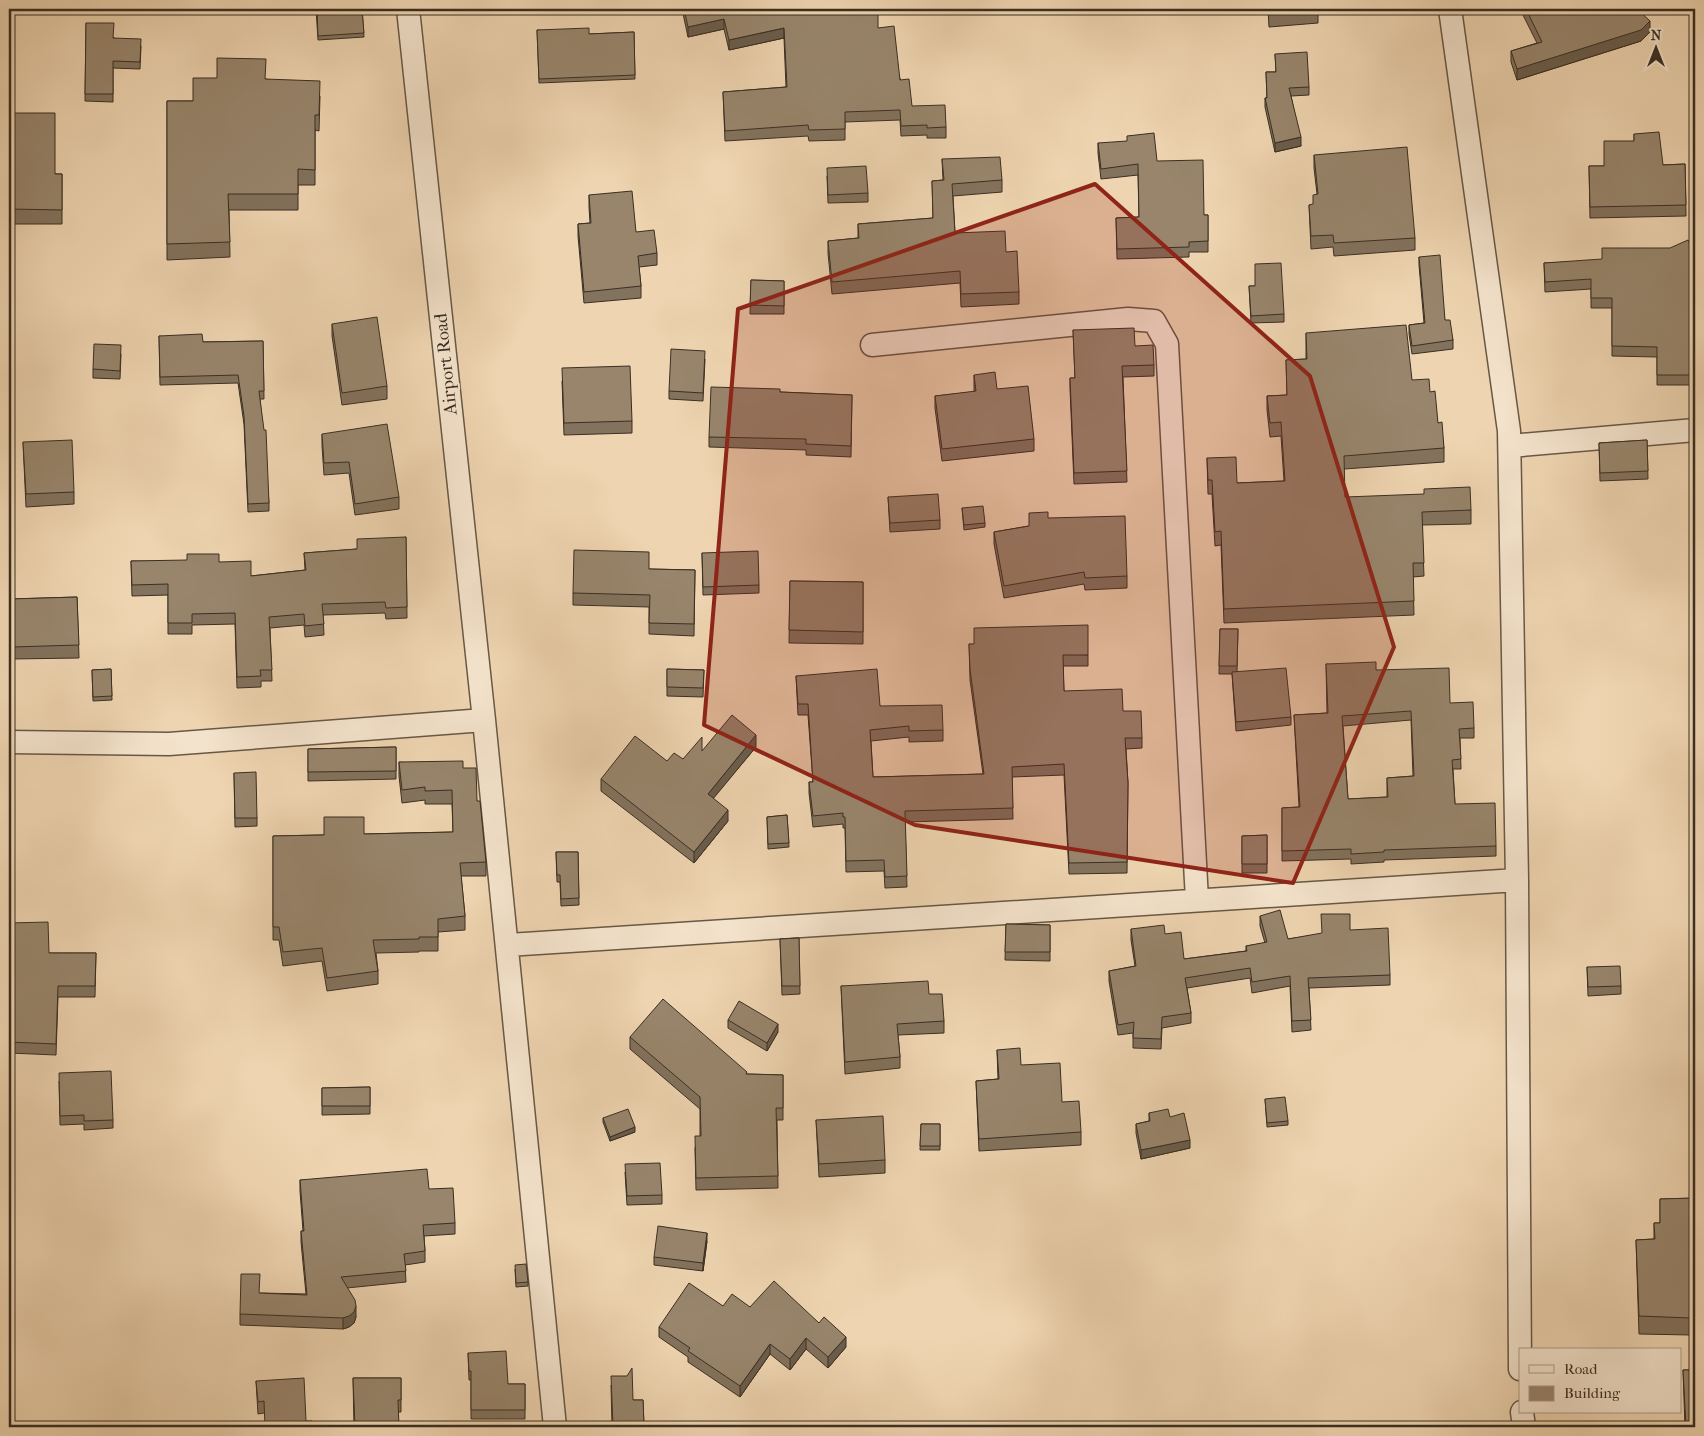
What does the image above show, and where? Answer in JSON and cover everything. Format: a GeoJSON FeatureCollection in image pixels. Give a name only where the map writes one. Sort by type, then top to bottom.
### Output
{"type":"FeatureCollection","features":[{"type":"Feature","properties":{"kind":"street","name":"Airport Road"},"geometry":{"type":"LineString","coordinates":[[408,9],[484,720],[555,1427]]}},
{"type":"Feature","properties":{"kind":"street"},"geometry":{"type":"LineString","coordinates":[[1450,9],[1510,446],[1517,880],[1520,1348]]}},
{"type":"Feature","properties":{"kind":"street"},"geometry":{"type":"LineString","coordinates":[[872,345],[1128,319],[1154,321],[1167,344],[1197,900]]}},
{"type":"Feature","properties":{"kind":"street"},"geometry":{"type":"LineString","coordinates":[[1510,446],[1695,430]]}},
{"type":"Feature","properties":{"kind":"street"},"geometry":{"type":"LineString","coordinates":[[9,742],[169,744],[484,720]]}},
{"type":"Feature","properties":{"kind":"street"},"geometry":{"type":"LineString","coordinates":[[507,945],[1517,880]]}},
{"type":"Feature","properties":{"kind":"street"},"geometry":{"type":"LineString","coordinates":[[1522,1414],[1524,1427]]}},
{"type":"Feature","properties":{"kind":"highlighted area"},"geometry":{"type":"Polygon","coordinates":[[[1095,184],[1310,376],[1394,647],[1293,883],[915,825],[704,725],[738,309],[1095,184]]]}},
{"type":"Feature","properties":{"kind":"building"},"geometry":{"type":"Polygon","coordinates":[[[317,9],[362,9],[364,33],[318,36],[317,9]]]}},
{"type":"Feature","properties":{"kind":"building"},"geometry":{"type":"Polygon","coordinates":[[[684,9],[767,9],[767,12],[878,9],[878,28],[894,26],[900,80],[909,79],[912,106],[945,105],[946,127],[927,128],[927,125],[901,126],[900,110],[845,112],[845,129],[809,130],[808,125],[725,131],[723,92],[787,87],[784,28],[729,40],[724,19],[688,27],[684,9]]]}},
{"type":"Feature","properties":{"kind":"building"},"geometry":{"type":"Polygon","coordinates":[[[1269,9],[1318,9],[1318,11],[1269,14],[1269,9]]]}},
{"type":"Feature","properties":{"kind":"building"},"geometry":{"type":"Polygon","coordinates":[[[1526,9],[1628,9],[1631,14],[1637,9],[1650,21],[1641,30],[1517,69],[1511,51],[1542,42],[1526,9]]]}},
{"type":"Feature","properties":{"kind":"building"},"geometry":{"type":"Polygon","coordinates":[[[86,23],[114,23],[113,38],[141,39],[140,62],[113,61],[113,94],[85,94],[86,23]]]}},
{"type":"Feature","properties":{"kind":"building"},"geometry":{"type":"Polygon","coordinates":[[[589,28],[589,34],[634,32],[635,75],[539,79],[537,30],[589,28]]]}},
{"type":"Feature","properties":{"kind":"building"},"geometry":{"type":"Polygon","coordinates":[[[1307,52],[1309,87],[1289,88],[1301,137],[1275,143],[1265,98],[1267,98],[1266,72],[1276,72],[1275,54],[1307,52]]]}},
{"type":"Feature","properties":{"kind":"building"},"geometry":{"type":"Polygon","coordinates":[[[217,58],[266,59],[265,79],[320,81],[319,115],[315,115],[315,170],[298,169],[298,194],[228,194],[230,242],[167,244],[167,101],[193,101],[193,78],[217,78],[217,58]]]}},
{"type":"Feature","properties":{"kind":"building"},"geometry":{"type":"Polygon","coordinates":[[[9,97],[10,113],[55,113],[55,174],[62,174],[62,210],[9,209],[9,97]]]}},
{"type":"Feature","properties":{"kind":"building"},"geometry":{"type":"Polygon","coordinates":[[[1659,132],[1663,165],[1685,164],[1686,205],[1590,207],[1589,166],[1604,166],[1604,141],[1634,141],[1634,134],[1659,132]]]}},
{"type":"Feature","properties":{"kind":"building"},"geometry":{"type":"Polygon","coordinates":[[[1154,133],[1157,161],[1203,160],[1204,215],[1208,215],[1208,241],[1189,242],[1189,247],[1117,249],[1116,218],[1139,217],[1138,164],[1101,169],[1098,143],[1127,141],[1127,136],[1154,133]]]}},
{"type":"Feature","properties":{"kind":"building"},"geometry":{"type":"Polygon","coordinates":[[[1407,147],[1415,238],[1334,243],[1333,235],[1311,236],[1309,205],[1313,204],[1313,195],[1318,194],[1314,155],[1407,147]]]}},
{"type":"Feature","properties":{"kind":"building"},"geometry":{"type":"Polygon","coordinates":[[[1000,157],[1002,180],[952,184],[955,233],[1005,231],[1006,252],[1017,251],[1019,292],[961,294],[960,271],[832,282],[828,241],[859,238],[858,224],[933,218],[932,181],[944,180],[942,159],[1000,157]]]}},
{"type":"Feature","properties":{"kind":"building"},"geometry":{"type":"Polygon","coordinates":[[[866,166],[868,193],[828,195],[827,168],[866,166]]]}},
{"type":"Feature","properties":{"kind":"building"},"geometry":{"type":"Polygon","coordinates":[[[632,191],[636,232],[654,230],[657,253],[638,256],[641,286],[584,292],[578,224],[591,223],[589,195],[632,191]]]}},
{"type":"Feature","properties":{"kind":"building"},"geometry":{"type":"Polygon","coordinates":[[[1688,240],[1695,257],[1695,375],[1657,375],[1657,347],[1612,346],[1612,298],[1591,298],[1591,279],[1545,282],[1544,263],[1602,259],[1602,248],[1670,248],[1688,240]]]}},
{"type":"Feature","properties":{"kind":"building"},"geometry":{"type":"Polygon","coordinates":[[[1440,255],[1445,320],[1450,320],[1453,340],[1412,346],[1409,325],[1425,323],[1419,257],[1440,255]]]}},
{"type":"Feature","properties":{"kind":"building"},"geometry":{"type":"Polygon","coordinates":[[[1281,263],[1284,314],[1251,316],[1249,286],[1255,286],[1255,264],[1281,263]]]}},
{"type":"Feature","properties":{"kind":"building"},"geometry":{"type":"Polygon","coordinates":[[[751,280],[784,281],[784,306],[750,305],[751,280]]]}},
{"type":"Feature","properties":{"kind":"building"},"geometry":{"type":"Polygon","coordinates":[[[377,317],[387,386],[342,393],[332,324],[377,317]]]}},
{"type":"Feature","properties":{"kind":"building"},"geometry":{"type":"Polygon","coordinates":[[[1406,325],[1412,380],[1429,379],[1430,392],[1435,391],[1438,423],[1442,422],[1444,448],[1344,456],[1345,497],[1424,494],[1424,489],[1470,487],[1471,510],[1422,512],[1424,563],[1413,563],[1414,601],[1224,609],[1221,531],[1215,532],[1212,480],[1208,480],[1207,458],[1236,457],[1237,483],[1285,481],[1281,422],[1270,423],[1267,396],[1287,395],[1286,360],[1307,359],[1306,333],[1406,325]]]}},
{"type":"Feature","properties":{"kind":"building"},"geometry":{"type":"Polygon","coordinates":[[[1134,328],[1135,346],[1153,345],[1154,365],[1122,366],[1127,471],[1074,473],[1070,378],[1075,378],[1073,330],[1134,328]]]}},
{"type":"Feature","properties":{"kind":"building"},"geometry":{"type":"Polygon","coordinates":[[[202,334],[203,342],[263,341],[264,391],[259,391],[264,430],[266,430],[269,503],[248,504],[244,416],[238,375],[160,377],[159,336],[202,334]]]}},
{"type":"Feature","properties":{"kind":"building"},"geometry":{"type":"Polygon","coordinates":[[[94,344],[121,345],[120,371],[93,369],[94,344]]]}},
{"type":"Feature","properties":{"kind":"building"},"geometry":{"type":"Polygon","coordinates":[[[671,349],[705,351],[703,393],[669,391],[671,349]]]}},
{"type":"Feature","properties":{"kind":"building"},"geometry":{"type":"Polygon","coordinates":[[[10,360],[11,383],[9,383],[10,360]]]}},
{"type":"Feature","properties":{"kind":"building"},"geometry":{"type":"Polygon","coordinates":[[[630,366],[632,421],[564,423],[562,368],[630,366]]]}},
{"type":"Feature","properties":{"kind":"building"},"geometry":{"type":"Polygon","coordinates":[[[995,372],[997,389],[1028,386],[1034,439],[942,449],[935,396],[976,391],[974,375],[995,372]]]}},
{"type":"Feature","properties":{"kind":"building"},"geometry":{"type":"Polygon","coordinates":[[[711,387],[780,389],[780,392],[852,395],[851,446],[806,444],[806,439],[709,437],[711,387]]]}},
{"type":"Feature","properties":{"kind":"building"},"geometry":{"type":"Polygon","coordinates":[[[387,424],[399,497],[355,504],[349,462],[324,463],[322,434],[387,424]]]}},
{"type":"Feature","properties":{"kind":"building"},"geometry":{"type":"Polygon","coordinates":[[[72,440],[74,492],[26,494],[23,442],[72,440]]]}},
{"type":"Feature","properties":{"kind":"building"},"geometry":{"type":"Polygon","coordinates":[[[1647,440],[1648,471],[1600,473],[1599,443],[1647,440]]]}},
{"type":"Feature","properties":{"kind":"building"},"geometry":{"type":"Polygon","coordinates":[[[938,494],[940,520],[890,523],[888,497],[938,494]]]}},
{"type":"Feature","properties":{"kind":"building"},"geometry":{"type":"Polygon","coordinates":[[[983,506],[985,523],[964,525],[962,508],[983,506]]]}},
{"type":"Feature","properties":{"kind":"building"},"geometry":{"type":"Polygon","coordinates":[[[1048,512],[1048,518],[1125,516],[1127,576],[1085,578],[1084,572],[1004,586],[994,532],[1029,526],[1029,513],[1048,512]]]}},
{"type":"Feature","properties":{"kind":"building"},"geometry":{"type":"Polygon","coordinates":[[[406,537],[407,607],[386,608],[385,602],[322,604],[324,624],[305,626],[304,614],[269,617],[272,670],[260,670],[261,676],[237,677],[235,613],[192,614],[192,623],[168,623],[168,584],[132,585],[131,561],[187,560],[187,554],[219,554],[219,562],[251,561],[251,576],[306,570],[304,553],[357,549],[357,539],[406,537]]]}},
{"type":"Feature","properties":{"kind":"building"},"geometry":{"type":"Polygon","coordinates":[[[574,550],[649,552],[649,569],[695,570],[694,624],[649,623],[650,595],[573,593],[574,550]]]}},
{"type":"Feature","properties":{"kind":"building"},"geometry":{"type":"Polygon","coordinates":[[[758,551],[759,585],[703,587],[702,553],[758,551]]]}},
{"type":"Feature","properties":{"kind":"building"},"geometry":{"type":"Polygon","coordinates":[[[790,581],[863,582],[863,632],[789,630],[790,581]]]}},
{"type":"Feature","properties":{"kind":"building"},"geometry":{"type":"Polygon","coordinates":[[[77,597],[79,645],[12,647],[10,599],[77,597]]]}},
{"type":"Feature","properties":{"kind":"building"},"geometry":{"type":"Polygon","coordinates":[[[1088,625],[1088,655],[1063,655],[1064,691],[1122,689],[1123,711],[1141,711],[1142,738],[1125,738],[1128,783],[1127,862],[1069,863],[1064,764],[1012,767],[1013,808],[905,811],[907,876],[885,877],[884,860],[846,861],[845,817],[843,817],[843,813],[813,816],[809,782],[813,782],[808,704],[798,704],[796,676],[877,669],[880,706],[942,705],[943,730],[909,731],[909,726],[870,730],[873,777],[984,774],[970,669],[969,644],[974,644],[974,628],[1088,625]]]}},
{"type":"Feature","properties":{"kind":"building"},"geometry":{"type":"Polygon","coordinates":[[[1220,629],[1238,629],[1237,666],[1219,666],[1220,629]]]}},
{"type":"Feature","properties":{"kind":"building"},"geometry":{"type":"Polygon","coordinates":[[[1376,662],[1376,670],[1449,668],[1450,703],[1473,702],[1474,728],[1459,729],[1461,759],[1452,760],[1455,804],[1495,803],[1496,846],[1384,850],[1384,852],[1351,854],[1351,849],[1282,851],[1282,808],[1300,807],[1294,715],[1328,713],[1326,664],[1376,662]],[[1411,711],[1342,716],[1348,799],[1388,797],[1387,778],[1414,776],[1411,711]]]}},
{"type":"Feature","properties":{"kind":"building"},"geometry":{"type":"Polygon","coordinates":[[[1286,668],[1291,717],[1236,722],[1232,672],[1286,668]]]}},
{"type":"Feature","properties":{"kind":"building"},"geometry":{"type":"Polygon","coordinates":[[[111,669],[112,696],[93,697],[92,670],[111,669]]]}},
{"type":"Feature","properties":{"kind":"building"},"geometry":{"type":"Polygon","coordinates":[[[667,669],[704,670],[703,688],[667,687],[667,669]]]}},
{"type":"Feature","properties":{"kind":"building"},"geometry":{"type":"Polygon","coordinates":[[[732,715],[756,735],[708,794],[728,810],[694,852],[601,779],[635,736],[667,761],[674,753],[683,759],[702,737],[702,751],[732,715]]]}},
{"type":"Feature","properties":{"kind":"building"},"geometry":{"type":"Polygon","coordinates":[[[396,747],[396,771],[308,772],[308,749],[396,747]]]}},
{"type":"Feature","properties":{"kind":"building"},"geometry":{"type":"Polygon","coordinates":[[[463,761],[463,768],[476,768],[477,801],[480,801],[486,862],[460,863],[465,916],[438,919],[438,937],[373,940],[378,971],[327,978],[322,948],[283,952],[279,927],[273,927],[273,836],[324,835],[324,817],[364,817],[364,834],[453,832],[452,790],[425,791],[425,787],[402,790],[399,762],[463,761]]]}},
{"type":"Feature","properties":{"kind":"building"},"geometry":{"type":"Polygon","coordinates":[[[256,772],[257,818],[235,818],[234,773],[256,772]]]}},
{"type":"Feature","properties":{"kind":"building"},"geometry":{"type":"Polygon","coordinates":[[[787,815],[789,843],[768,844],[767,817],[787,815]]]}},
{"type":"Feature","properties":{"kind":"building"},"geometry":{"type":"Polygon","coordinates":[[[1267,835],[1267,864],[1242,864],[1242,836],[1267,835]]]}},
{"type":"Feature","properties":{"kind":"building"},"geometry":{"type":"Polygon","coordinates":[[[556,852],[578,852],[579,898],[561,899],[560,875],[557,875],[556,852]]]}},
{"type":"Feature","properties":{"kind":"building"},"geometry":{"type":"Polygon","coordinates":[[[1280,910],[1288,939],[1322,933],[1321,914],[1350,914],[1350,930],[1388,928],[1390,975],[1308,978],[1311,1020],[1292,1021],[1290,976],[1252,982],[1250,968],[1185,978],[1191,1013],[1162,1017],[1161,1039],[1133,1038],[1134,1022],[1118,1025],[1109,971],[1136,966],[1131,929],[1164,925],[1165,934],[1181,932],[1184,959],[1247,951],[1246,946],[1267,942],[1260,916],[1280,910]]]}},
{"type":"Feature","properties":{"kind":"building"},"geometry":{"type":"Polygon","coordinates":[[[48,922],[49,953],[96,953],[95,986],[58,986],[56,1044],[9,1042],[9,923],[48,922]]]}},
{"type":"Feature","properties":{"kind":"building"},"geometry":{"type":"Polygon","coordinates":[[[1006,924],[1050,925],[1050,952],[1005,952],[1006,924]]]}},
{"type":"Feature","properties":{"kind":"building"},"geometry":{"type":"Polygon","coordinates":[[[799,938],[800,986],[782,986],[780,939],[799,938]]]}},
{"type":"Feature","properties":{"kind":"building"},"geometry":{"type":"Polygon","coordinates":[[[1620,966],[1621,986],[1588,987],[1587,967],[1620,966]]]}},
{"type":"Feature","properties":{"kind":"building"},"geometry":{"type":"Polygon","coordinates":[[[928,981],[929,994],[942,994],[944,1021],[897,1024],[900,1057],[845,1062],[841,986],[928,981]]]}},
{"type":"Feature","properties":{"kind":"building"},"geometry":{"type":"Polygon","coordinates":[[[663,999],[747,1072],[746,1074],[783,1075],[783,1108],[776,1108],[778,1176],[696,1178],[695,1136],[701,1136],[700,1097],[630,1037],[663,999]]]}},
{"type":"Feature","properties":{"kind":"building"},"geometry":{"type":"Polygon","coordinates":[[[739,1001],[778,1024],[767,1043],[728,1020],[739,1001]]]}},
{"type":"Feature","properties":{"kind":"building"},"geometry":{"type":"Polygon","coordinates":[[[1020,1048],[1021,1065],[1060,1063],[1062,1102],[1079,1101],[1081,1132],[979,1139],[976,1081],[999,1079],[997,1050],[1020,1048]]]}},
{"type":"Feature","properties":{"kind":"building"},"geometry":{"type":"Polygon","coordinates":[[[111,1071],[113,1120],[84,1121],[84,1115],[60,1116],[59,1073],[111,1071]]]}},
{"type":"Feature","properties":{"kind":"building"},"geometry":{"type":"Polygon","coordinates":[[[370,1087],[370,1106],[322,1106],[322,1088],[370,1087]]]}},
{"type":"Feature","properties":{"kind":"building"},"geometry":{"type":"Polygon","coordinates":[[[1285,1097],[1288,1121],[1267,1123],[1265,1099],[1285,1097]]]}},
{"type":"Feature","properties":{"kind":"building"},"geometry":{"type":"Polygon","coordinates":[[[628,1109],[635,1127],[610,1137],[603,1118],[628,1109]]]}},
{"type":"Feature","properties":{"kind":"building"},"geometry":{"type":"Polygon","coordinates":[[[1168,1109],[1170,1117],[1184,1113],[1190,1140],[1141,1150],[1136,1124],[1150,1121],[1149,1113],[1168,1109]]]}},
{"type":"Feature","properties":{"kind":"building"},"geometry":{"type":"Polygon","coordinates":[[[883,1116],[885,1160],[819,1164],[816,1120],[883,1116]]]}},
{"type":"Feature","properties":{"kind":"building"},"geometry":{"type":"Polygon","coordinates":[[[921,1124],[940,1124],[940,1146],[920,1146],[921,1124]]]}},
{"type":"Feature","properties":{"kind":"building"},"geometry":{"type":"Polygon","coordinates":[[[660,1163],[662,1195],[627,1196],[625,1164],[660,1163]]]}},
{"type":"Feature","properties":{"kind":"building"},"geometry":{"type":"Polygon","coordinates":[[[427,1169],[429,1189],[453,1188],[455,1223],[423,1225],[425,1251],[404,1254],[406,1271],[341,1277],[355,1300],[354,1312],[349,1316],[343,1318],[240,1314],[241,1274],[260,1274],[259,1293],[307,1295],[301,1231],[304,1231],[300,1180],[427,1169]]]}},
{"type":"Feature","properties":{"kind":"building"},"geometry":{"type":"Polygon","coordinates":[[[1695,1198],[1695,1359],[1694,1331],[1692,1331],[1691,1318],[1639,1316],[1636,1240],[1655,1239],[1654,1223],[1660,1223],[1660,1199],[1695,1198]]]}},
{"type":"Feature","properties":{"kind":"building"},"geometry":{"type":"Polygon","coordinates":[[[658,1226],[707,1233],[703,1263],[654,1257],[658,1226]]]}},
{"type":"Feature","properties":{"kind":"building"},"geometry":{"type":"Polygon","coordinates":[[[526,1264],[528,1282],[516,1283],[515,1265],[526,1264]]]}},
{"type":"Feature","properties":{"kind":"building"},"geometry":{"type":"Polygon","coordinates":[[[774,1281],[819,1323],[824,1317],[846,1337],[828,1357],[806,1338],[790,1359],[770,1344],[740,1386],[688,1351],[690,1348],[659,1327],[689,1283],[723,1306],[732,1294],[750,1307],[774,1281]]]}},
{"type":"Feature","properties":{"kind":"building"},"geometry":{"type":"Polygon","coordinates":[[[506,1351],[508,1384],[525,1384],[525,1410],[471,1410],[471,1371],[469,1371],[468,1353],[506,1351]]]}},
{"type":"Feature","properties":{"kind":"building"},"geometry":{"type":"Polygon","coordinates":[[[632,1368],[633,1400],[643,1400],[644,1424],[613,1426],[611,1376],[627,1376],[632,1368]]]}},
{"type":"Feature","properties":{"kind":"building"},"geometry":{"type":"Polygon","coordinates":[[[1683,1370],[1695,1370],[1695,1427],[1686,1427],[1683,1370]]]}},
{"type":"Feature","properties":{"kind":"building"},"geometry":{"type":"Polygon","coordinates":[[[304,1378],[306,1421],[312,1421],[312,1427],[265,1427],[264,1401],[258,1402],[256,1381],[304,1378]]]}},
{"type":"Feature","properties":{"kind":"building"},"geometry":{"type":"Polygon","coordinates":[[[353,1378],[401,1378],[401,1400],[398,1400],[399,1427],[355,1427],[353,1378]]]}}]}
